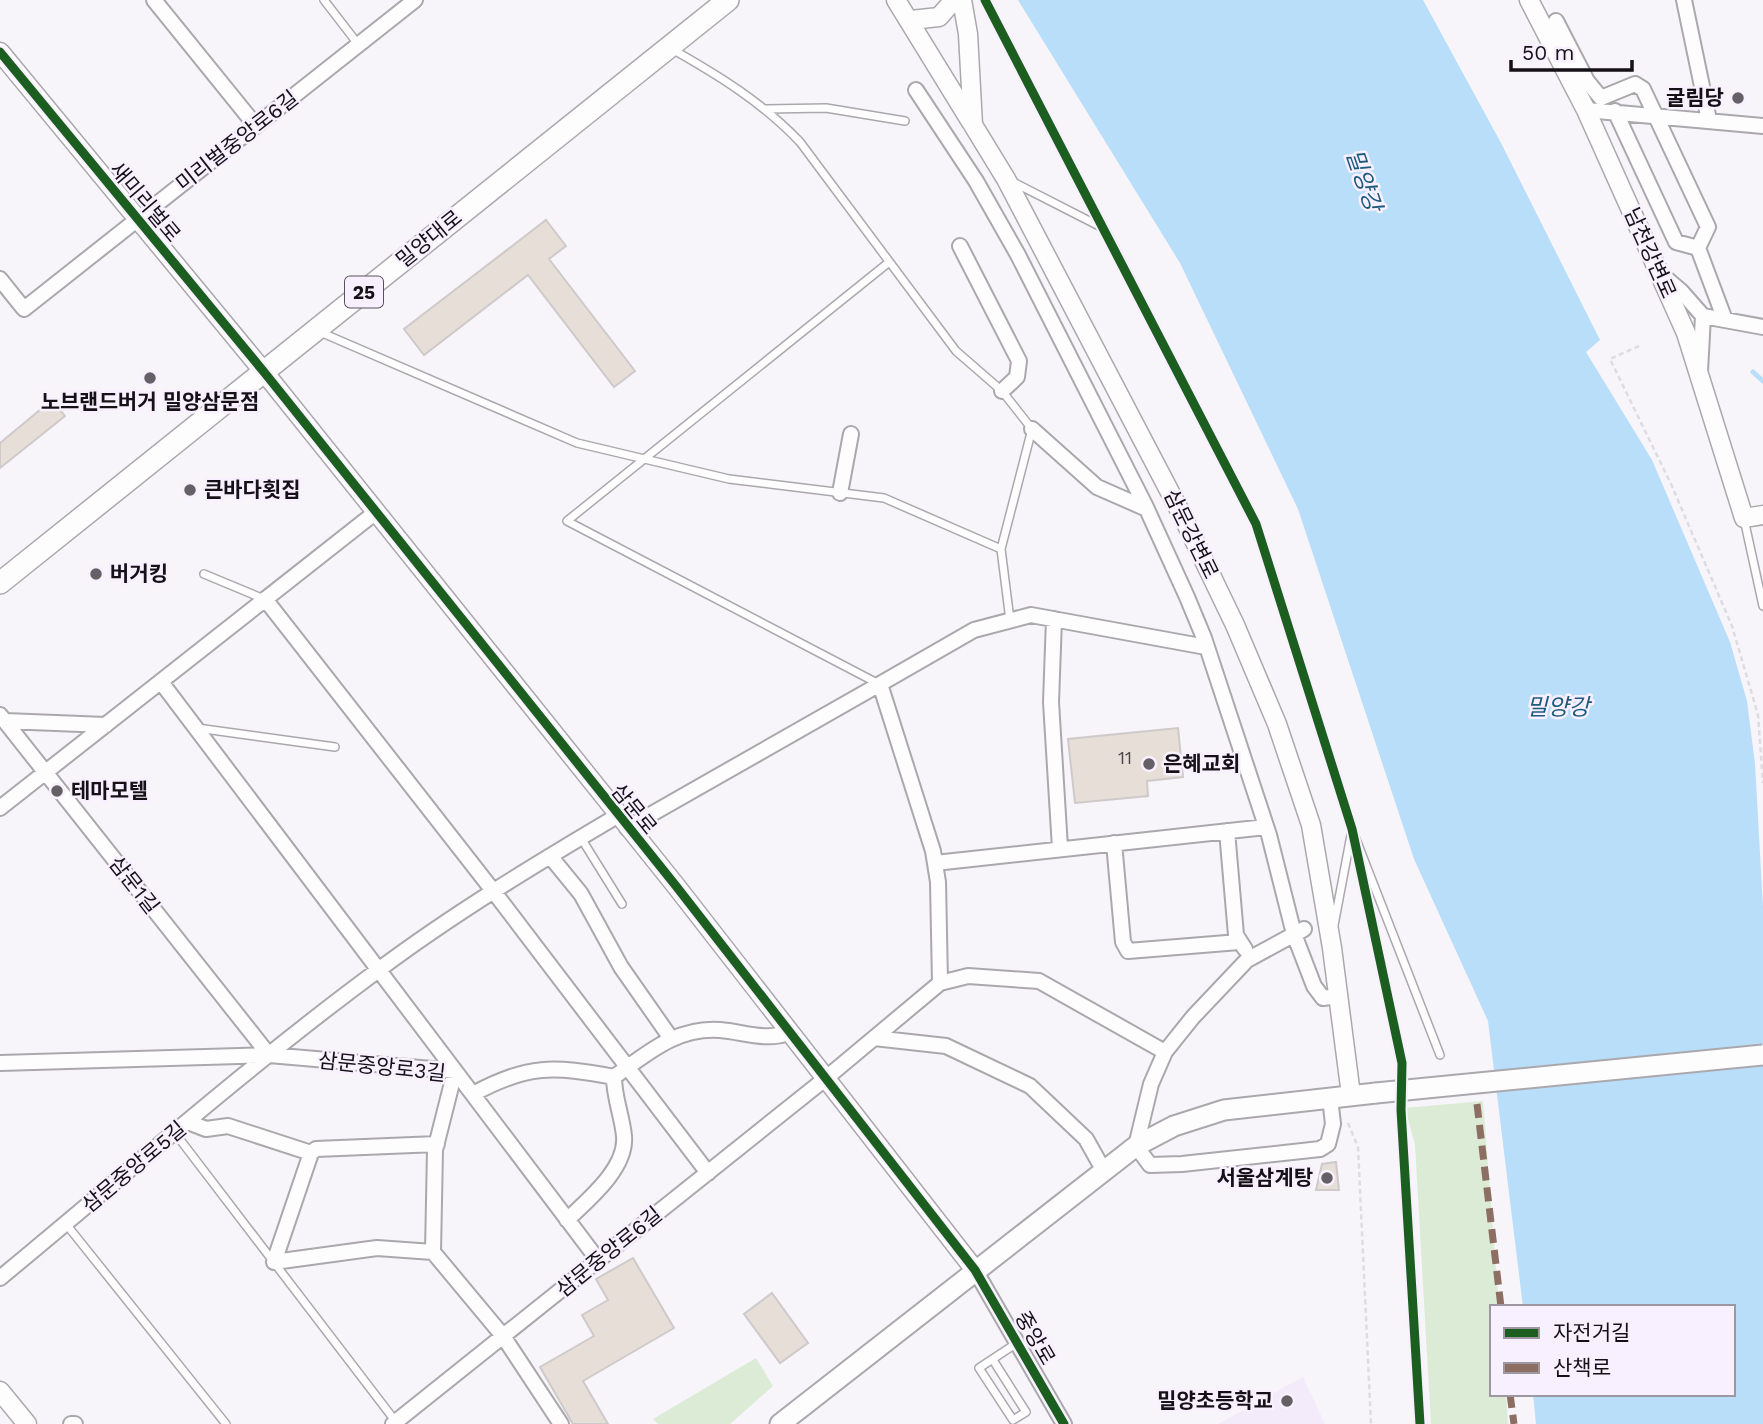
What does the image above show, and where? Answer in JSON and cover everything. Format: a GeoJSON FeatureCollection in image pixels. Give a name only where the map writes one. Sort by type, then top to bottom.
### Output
{"type":"FeatureCollection","features":[{"type":"Feature","properties":{"kind":"main road","name":"밀양대로"},"geometry":{"type":"LineString","coordinates":[[0,583],[728,0]]}},
{"type":"Feature","properties":{"kind":"main road"},"geometry":{"type":"LineString","coordinates":[[780,1424],[1136,1146],[1174,1126],[1224,1110],[1763,1055]]}},
{"type":"Feature","properties":{"kind":"street"},"geometry":{"type":"LineString","coordinates":[[153,0],[256,126]]}},
{"type":"Feature","properties":{"kind":"street","name":"미리벌중앙로6길"},"geometry":{"type":"LineString","coordinates":[[0,279],[24,309],[415,0]]}},
{"type":"Feature","properties":{"kind":"street"},"geometry":{"type":"LineString","coordinates":[[896,0],[911,20],[973,125]]}},
{"type":"Feature","properties":{"kind":"street"},"geometry":{"type":"LineString","coordinates":[[911,20],[939,17],[954,0]]}},
{"type":"Feature","properties":{"kind":"street","name":"삼문강변로"},"geometry":{"type":"LineString","coordinates":[[962,0],[968,34],[973,125],[1006,179],[1124,400],[1235,625],[1276,724],[1311,825],[1338,996],[1340,1097]]}},
{"type":"Feature","properties":{"kind":"street","name":"남천강변로"},"geometry":{"type":"LineString","coordinates":[[1529,0],[1586,110],[1686,333],[1744,518]]}},
{"type":"Feature","properties":{"kind":"street"},"geometry":{"type":"LineString","coordinates":[[1684,0],[1709,120]]}},
{"type":"Feature","properties":{"kind":"street"},"geometry":{"type":"LineString","coordinates":[[1556,21],[1587,81],[1601,97],[1634,84],[1643,89],[1707,227],[1698,248],[1725,320]]}},
{"type":"Feature","properties":{"kind":"street","name":"새미리벌로"},"geometry":{"type":"LineString","coordinates":[[0,52],[264,372]]}},
{"type":"Feature","properties":{"kind":"street"},"geometry":{"type":"LineString","coordinates":[[916,90],[976,181],[1018,255],[1147,509],[1206,647],[1266,827],[1314,986],[1322,998],[1338,996]]}},
{"type":"Feature","properties":{"kind":"street"},"geometry":{"type":"LineString","coordinates":[[1586,110],[1763,127]]}},
{"type":"Feature","properties":{"kind":"street"},"geometry":{"type":"LineString","coordinates":[[1615,111],[1676,242],[1698,248]]}},
{"type":"Feature","properties":{"kind":"street"},"geometry":{"type":"LineString","coordinates":[[960,246],[1019,361],[1017,377],[1002,391]]}},
{"type":"Feature","properties":{"kind":"street"},"geometry":{"type":"LineString","coordinates":[[1658,272],[1681,291],[1703,316],[1763,326]]}},
{"type":"Feature","properties":{"kind":"street"},"geometry":{"type":"LineString","coordinates":[[1699,376],[1703,316]]}},
{"type":"Feature","properties":{"kind":"street","name":"삼문로"},"geometry":{"type":"LineString","coordinates":[[264,372],[975,1270]]}},
{"type":"Feature","properties":{"kind":"street"},"geometry":{"type":"LineString","coordinates":[[1032,429],[1097,487],[1147,509]]}},
{"type":"Feature","properties":{"kind":"street"},"geometry":{"type":"LineString","coordinates":[[840,493],[851,434]]}},
{"type":"Feature","properties":{"kind":"street"},"geometry":{"type":"LineString","coordinates":[[0,808],[376,512]]}},
{"type":"Feature","properties":{"kind":"street"},"geometry":{"type":"LineString","coordinates":[[1744,518],[1763,515]]}},
{"type":"Feature","properties":{"kind":"street"},"geometry":{"type":"LineString","coordinates":[[265,599],[494,892],[708,1173]]}},
{"type":"Feature","properties":{"kind":"street","name":"삼문중앙로5길"},"geometry":{"type":"LineString","coordinates":[[0,1278],[269,1055],[379,970],[494,892],[580,838],[622,822],[880,684],[974,630],[1031,615],[1206,647]]}},
{"type":"Feature","properties":{"kind":"street"},"geometry":{"type":"LineString","coordinates":[[1054,619],[1051,702],[1060,848]]}},
{"type":"Feature","properties":{"kind":"street"},"geometry":{"type":"LineString","coordinates":[[161,682],[598,1260]]}},
{"type":"Feature","properties":{"kind":"street"},"geometry":{"type":"LineString","coordinates":[[880,684],[935,863],[940,983],[968,976],[1038,981],[1165,1052]]}},
{"type":"Feature","properties":{"kind":"street"},"geometry":{"type":"LineString","coordinates":[[2,718],[106,724]]}},
{"type":"Feature","properties":{"kind":"street","name":"삼문1길"},"geometry":{"type":"LineString","coordinates":[[2,718],[269,1055]]}},
{"type":"Feature","properties":{"kind":"street"},"geometry":{"type":"LineString","coordinates":[[935,863],[1266,827]]}},
{"type":"Feature","properties":{"kind":"street"},"geometry":{"type":"LineString","coordinates":[[1227,831],[1231,893],[1239,942],[1251,958]]}},
{"type":"Feature","properties":{"kind":"street"},"geometry":{"type":"LineString","coordinates":[[1114,843],[1123,942],[1128,951],[1239,942]]}},
{"type":"Feature","properties":{"kind":"street"},"geometry":{"type":"LineString","coordinates":[[550,856],[581,894],[621,967],[670,1037]]}},
{"type":"Feature","properties":{"kind":"street"},"geometry":{"type":"LineString","coordinates":[[1299,931],[1251,958],[1193,1017],[1165,1052],[1151,1084],[1136,1146],[1150,1165],[1320,1149],[1328,1143],[1340,1097]]}},
{"type":"Feature","properties":{"kind":"street","name":"삼문중앙로6길"},"geometry":{"type":"LineString","coordinates":[[394,1423],[825,1079],[940,983]]}},
{"type":"Feature","properties":{"kind":"street"},"geometry":{"type":"LineString","coordinates":[[472,1094],[497,1080],[548,1067],[614,1077],[670,1037],[687,1031],[719,1030],[760,1037],[776,1037],[789,1033]]}},
{"type":"Feature","properties":{"kind":"street"},"geometry":{"type":"LineString","coordinates":[[874,1038],[946,1046],[1030,1086],[1086,1139],[1104,1171]]}},
{"type":"Feature","properties":{"kind":"street","name":"삼문중앙로3길"},"geometry":{"type":"LineString","coordinates":[[0,1063],[269,1055],[454,1070],[437,1144],[433,1252]]}},
{"type":"Feature","properties":{"kind":"street"},"geometry":{"type":"LineString","coordinates":[[568,1220],[594,1194],[624,1152],[624,1135],[614,1097],[614,1077]]}},
{"type":"Feature","properties":{"kind":"street"},"geometry":{"type":"LineString","coordinates":[[188,1122],[206,1129],[228,1126],[311,1153]]}},
{"type":"Feature","properties":{"kind":"street"},"geometry":{"type":"LineString","coordinates":[[437,1144],[316,1149],[311,1153],[274,1262],[377,1248],[433,1252],[503,1336],[561,1424]]}},
{"type":"Feature","properties":{"kind":"street","name":"중앙로"},"geometry":{"type":"LineString","coordinates":[[975,1270],[1064,1424]]}},
{"type":"Feature","properties":{"kind":"street"},"geometry":{"type":"LineString","coordinates":[[0,1391],[27,1424]]}},
{"type":"Feature","properties":{"kind":"lane"},"geometry":{"type":"LineString","coordinates":[[324,0],[359,44]]}},
{"type":"Feature","properties":{"kind":"lane"},"geometry":{"type":"LineString","coordinates":[[669,47],[716,74],[766,109],[800,142],[956,351],[1002,391],[1032,429],[1001,549],[1010,621]]}},
{"type":"Feature","properties":{"kind":"lane"},"geometry":{"type":"LineString","coordinates":[[766,109],[826,108],[905,121]]}},
{"type":"Feature","properties":{"kind":"lane"},"geometry":{"type":"LineString","coordinates":[[1006,179],[1105,229],[1256,524],[1352,829],[1440,1055]]}},
{"type":"Feature","properties":{"kind":"lane"},"geometry":{"type":"LineString","coordinates":[[880,684],[567,521],[888,262]]}},
{"type":"Feature","properties":{"kind":"lane"},"geometry":{"type":"LineString","coordinates":[[316,330],[577,443],[729,480],[884,498],[1001,549]]}},
{"type":"Feature","properties":{"kind":"lane","name":"남천강변로"},"geometry":{"type":"LineString","coordinates":[[1744,518],[1763,606]]}},
{"type":"Feature","properties":{"kind":"lane"},"geometry":{"type":"LineString","coordinates":[[204,574],[265,599]]}},
{"type":"Feature","properties":{"kind":"lane"},"geometry":{"type":"LineString","coordinates":[[196,728],[335,747]]}},
{"type":"Feature","properties":{"kind":"lane"},"geometry":{"type":"LineString","coordinates":[[1331,939],[1352,829]]}},
{"type":"Feature","properties":{"kind":"lane"},"geometry":{"type":"LineString","coordinates":[[1352,829],[1402,1063]]}},
{"type":"Feature","properties":{"kind":"lane"},"geometry":{"type":"LineString","coordinates":[[580,838],[622,904]]}},
{"type":"Feature","properties":{"kind":"lane"},"geometry":{"type":"LineString","coordinates":[[175,1133],[394,1423]]}},
{"type":"Feature","properties":{"kind":"lane"},"geometry":{"type":"LineString","coordinates":[[66,1224],[226,1424]]}},
{"type":"Feature","properties":{"kind":"lane"},"geometry":{"type":"LineString","coordinates":[[993,1360],[1026,1412],[1013,1420],[979,1368],[1018,1343]]}},
{"type":"Feature","properties":{"kind":"path"},"geometry":{"type":"LineString","coordinates":[[985,0],[1105,229]]}},
{"type":"Feature","properties":{"kind":"path"},"geometry":{"type":"LineString","coordinates":[[1639,346],[1610,359],[1671,484],[1732,626],[1758,715],[1763,783]]}},
{"type":"Feature","properties":{"kind":"path"},"geometry":{"type":"LineString","coordinates":[[1340,1097],[1358,1147],[1371,1424]]}},
{"type":"Feature","properties":{"kind":"path"},"geometry":{"type":"LineString","coordinates":[[1401,1098],[1420,1424]]}},
{"type":"Feature","properties":{"kind":"shaded area","name":"밀양초등학교"},"geometry":{"type":"Polygon","coordinates":[[[1303,1377],[1325,1424],[1218,1424],[1303,1377]]]}},
{"type":"Feature","properties":{"kind":"green space"},"geometry":{"type":"Polygon","coordinates":[[[1483,1101],[1499,1305],[1490,1305],[1490,1396],[1506,1396],[1508,1424],[1431,1424],[1415,1145],[1405,1108],[1483,1101]]]}},
{"type":"Feature","properties":{"kind":"green space"},"geometry":{"type":"Polygon","coordinates":[[[756,1358],[773,1386],[730,1424],[658,1424],[653,1419],[756,1358]]]}},
{"type":"Feature","properties":{"kind":"water","name":"밀양강"},"geometry":{"type":"Polygon","coordinates":[[[1018,0],[1423,0],[1501,143],[1600,340],[1586,352],[1652,460],[1730,642],[1747,701],[1755,764],[1763,907],[1763,1424],[1536,1424],[1533,1396],[1735,1396],[1735,1305],[1523,1305],[1488,1021],[1414,859],[1298,509],[1180,263],[1018,0]]]}},
{"type":"Feature","properties":{"kind":"building"},"geometry":{"type":"Polygon","coordinates":[[[546,220],[566,246],[549,259],[635,371],[614,387],[528,275],[424,355],[404,329],[546,220]]]}},
{"type":"Feature","properties":{"kind":"building"},"geometry":{"type":"Polygon","coordinates":[[[52,400],[65,416],[0,468],[0,443],[52,400]]]}},
{"type":"Feature","properties":{"kind":"building"},"geometry":{"type":"Polygon","coordinates":[[[1178,728],[1183,777],[1147,781],[1148,796],[1075,803],[1068,739],[1178,728]]]}},
{"type":"Feature","properties":{"kind":"building"},"geometry":{"type":"Polygon","coordinates":[[[1336,1162],[1339,1190],[1316,1190],[1322,1164],[1336,1162]]]}},
{"type":"Feature","properties":{"kind":"building"},"geometry":{"type":"Polygon","coordinates":[[[633,1258],[674,1328],[583,1381],[608,1424],[573,1424],[540,1367],[594,1336],[582,1315],[608,1300],[596,1279],[633,1258]]]}},
{"type":"Feature","properties":{"kind":"building"},"geometry":{"type":"Polygon","coordinates":[[[772,1293],[808,1343],[780,1363],[744,1314],[772,1293]]]}},
{"type":"Feature","properties":{"kind":"waterway"},"geometry":{"type":"LineString","coordinates":[[1753,372],[1763,381]]}},
{"type":"Feature","properties":{"kind":"marked path"},"geometry":{"type":"LineString","coordinates":[[1477,1104],[1501,1305]]}},
{"type":"Feature","properties":{"kind":"marked path"},"geometry":{"type":"LineString","coordinates":[[1510,1396],[1514,1424]]}},
{"type":"Feature","properties":{"kind":"cycle path"},"geometry":{"type":"LineString","coordinates":[[985,0],[1256,524],[1352,829],[1402,1063],[1401,1110],[1420,1424]]}},
{"type":"Feature","properties":{"kind":"cycle path"},"geometry":{"type":"LineString","coordinates":[[0,52],[264,372],[676,886],[975,1270],[1064,1424]]}},
{"type":"Feature","properties":{"kind":"place","name":"굴림당"},"geometry":{"type":"Point","coordinates":[1738,98]}},
{"type":"Feature","properties":{"kind":"place","name":"노브랜드버거 밀양삼문점"},"geometry":{"type":"Point","coordinates":[150,378]}},
{"type":"Feature","properties":{"kind":"place","name":"큰바다횟집"},"geometry":{"type":"Point","coordinates":[190,490]}},
{"type":"Feature","properties":{"kind":"place","name":"버거킹"},"geometry":{"type":"Point","coordinates":[96,574]}},
{"type":"Feature","properties":{"kind":"place","name":"은혜교회"},"geometry":{"type":"Point","coordinates":[1149,764]}},
{"type":"Feature","properties":{"kind":"place","name":"테마모텔"},"geometry":{"type":"Point","coordinates":[57,791]}},
{"type":"Feature","properties":{"kind":"place","name":"서울삼계탕"},"geometry":{"type":"Point","coordinates":[1327,1178]}},
{"type":"Feature","properties":{"kind":"place","name":"밀양초등학교"},"geometry":{"type":"Point","coordinates":[1287,1401]}}]}
